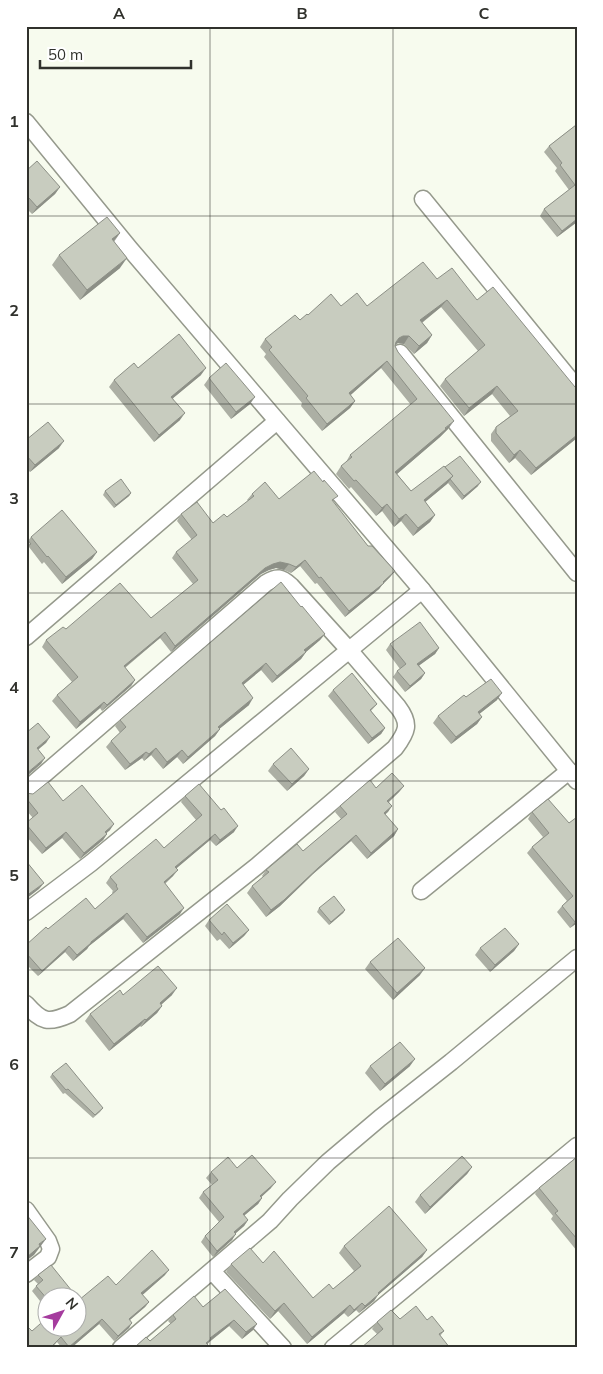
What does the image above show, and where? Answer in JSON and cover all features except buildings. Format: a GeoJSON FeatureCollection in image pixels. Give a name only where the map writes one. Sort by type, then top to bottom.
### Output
{"type":"FeatureCollection","features":[{"type":"Feature","properties":{"kind":"street"},"geometry":{"type":"LineString","coordinates":[[26,122],[130,249],[422,590],[573,776],[421,891]]}},
{"type":"Feature","properties":{"kind":"street"},"geometry":{"type":"LineString","coordinates":[[423,199],[577,388]]}},
{"type":"Feature","properties":{"kind":"street"},"geometry":{"type":"LineString","coordinates":[[400,353],[577,573]]}},
{"type":"Feature","properties":{"kind":"street"},"geometry":{"type":"LineString","coordinates":[[26,636],[277,421]]}},
{"type":"Feature","properties":{"kind":"street"},"geometry":{"type":"LineString","coordinates":[[26,790],[266,583],[273,579],[285,580],[291,586],[404,715],[407,725],[403,738],[395,748],[257,866],[70,1014],[54,1020],[45,1020],[37,1016],[26,1004]]}},
{"type":"Feature","properties":{"kind":"street"},"geometry":{"type":"LineString","coordinates":[[26,912],[91,862],[422,590]]}},
{"type":"Feature","properties":{"kind":"street"},"geometry":{"type":"LineString","coordinates":[[121,1348],[270,1221],[328,1162],[577,958]]}},
{"type":"Feature","properties":{"kind":"street"},"geometry":{"type":"LineString","coordinates":[[334,1348],[577,1146]]}},
{"type":"Feature","properties":{"kind":"street"},"geometry":{"type":"LineString","coordinates":[[26,1210],[52,1249],[48,1257],[26,1274]]}},
{"type":"Feature","properties":{"kind":"street"},"geometry":{"type":"LineString","coordinates":[[212,1271],[283,1348]]}}]}
